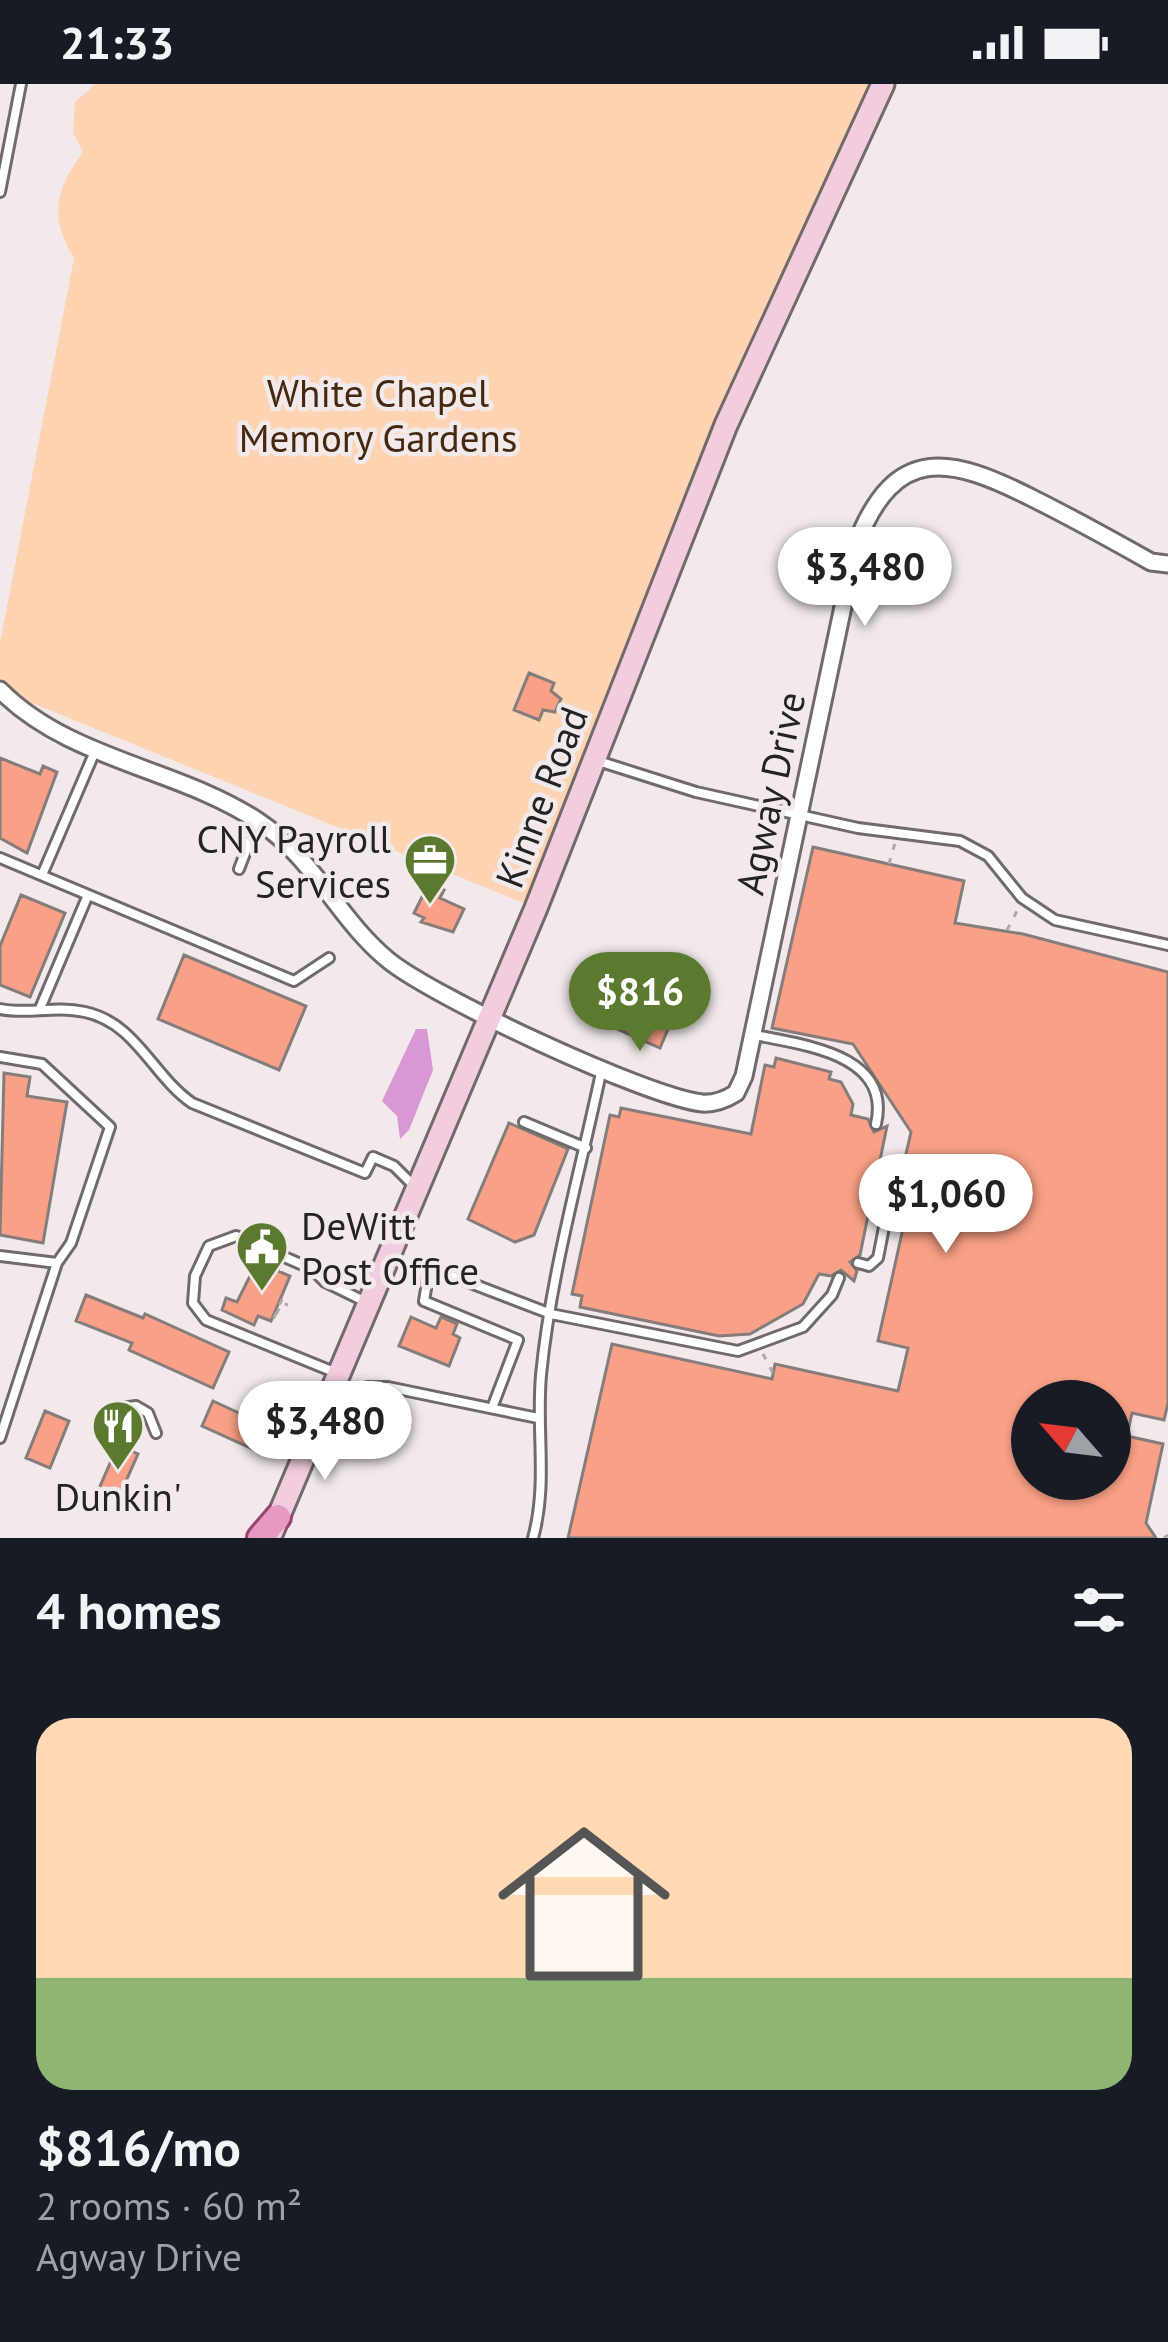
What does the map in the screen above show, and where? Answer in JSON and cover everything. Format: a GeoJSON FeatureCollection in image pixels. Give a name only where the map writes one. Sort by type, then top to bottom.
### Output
{"type":"FeatureCollection","features":[{"type":"Feature","properties":{"kind":"main road"},"geometry":{"type":"LineString","coordinates":[[260,1538],[274,1528]]}},
{"type":"Feature","properties":{"kind":"street","name":"Kinne Road"},"geometry":{"type":"LineString","coordinates":[[274,1528],[491,1018],[726,425],[884,84]]}},
{"type":"Feature","properties":{"kind":"street","name":"Agway Drive"},"geometry":{"type":"LineString","coordinates":[[0,690],[35,719],[258,821],[307,861],[389,961],[491,1018],[602,1066],[682,1099],[720,1102],[736,1093],[752,1034],[856,545],[878,496],[899,477],[942,464],[964,467],[1150,562],[1168,564]]}},
{"type":"Feature","properties":{"kind":"lane"},"geometry":{"type":"LineString","coordinates":[[0,192],[21,84]]}},
{"type":"Feature","properties":{"kind":"lane"},"geometry":{"type":"LineString","coordinates":[[42,875],[96,749]]}},
{"type":"Feature","properties":{"kind":"lane"},"geometry":{"type":"LineString","coordinates":[[593,760],[696,793],[897,833],[940,836],[979,850],[1022,898],[1055,920],[1168,945]]}},
{"type":"Feature","properties":{"kind":"lane"},"geometry":{"type":"LineString","coordinates":[[239,869],[258,821]]}},
{"type":"Feature","properties":{"kind":"lane"},"geometry":{"type":"LineString","coordinates":[[0,858],[293,981],[328,958]]}},
{"type":"Feature","properties":{"kind":"lane"},"geometry":{"type":"LineString","coordinates":[[41,1006],[88,895]]}},
{"type":"Feature","properties":{"kind":"lane"},"geometry":{"type":"LineString","coordinates":[[0,1009],[21,1013],[41,1006],[87,1012],[122,1028],[171,1088],[192,1103],[365,1173],[373,1157],[394,1166],[419,1191]]}},
{"type":"Feature","properties":{"kind":"lane"},"geometry":{"type":"LineString","coordinates":[[752,1034],[831,1051],[850,1061],[874,1091],[880,1107],[876,1124]]}},
{"type":"Feature","properties":{"kind":"lane"},"geometry":{"type":"LineString","coordinates":[[0,1057],[42,1064],[110,1127],[71,1244],[57,1263],[0,1438]]}},
{"type":"Feature","properties":{"kind":"lane"},"geometry":{"type":"LineString","coordinates":[[533,1538],[544,1500],[538,1418],[551,1313],[602,1066]]}},
{"type":"Feature","properties":{"kind":"lane"},"geometry":{"type":"LineString","coordinates":[[524,1122],[586,1148]]}},
{"type":"Feature","properties":{"kind":"lane"},"geometry":{"type":"LineString","coordinates":[[394,1166],[431,1162]]}},
{"type":"Feature","properties":{"kind":"lane"},"geometry":{"type":"LineString","coordinates":[[858,1263],[868,1265],[878,1258],[891,1191],[875,1183]]}},
{"type":"Feature","properties":{"kind":"lane"},"geometry":{"type":"LineString","coordinates":[[341,1375],[206,1319],[193,1304],[195,1276],[208,1246],[236,1236],[311,1269],[347,1295],[372,1305]]}},
{"type":"Feature","properties":{"kind":"lane"},"geometry":{"type":"LineString","coordinates":[[0,1256],[57,1263]]}},
{"type":"Feature","properties":{"kind":"lane"},"geometry":{"type":"LineString","coordinates":[[492,1408],[518,1340],[424,1301],[428,1276],[439,1271],[551,1313],[718,1349],[760,1347],[803,1328],[832,1295],[839,1278]]}},
{"type":"Feature","properties":{"kind":"lane"},"geometry":{"type":"LineString","coordinates":[[330,1400],[368,1387],[538,1418]]}},
{"type":"Feature","properties":{"kind":"lane"},"geometry":{"type":"LineString","coordinates":[[104,1423],[122,1408],[136,1406],[148,1413],[156,1433]]}},
{"type":"Feature","properties":{"kind":"path"},"geometry":{"type":"LineString","coordinates":[[889,864],[897,833]]}},
{"type":"Feature","properties":{"kind":"path"},"geometry":{"type":"LineString","coordinates":[[1006,930],[1022,898]]}},
{"type":"Feature","properties":{"kind":"path"},"geometry":{"type":"LineString","coordinates":[[281,1298],[289,1303],[282,1303],[273,1320],[281,1298]]}},
{"type":"Feature","properties":{"kind":"path"},"geometry":{"type":"LineString","coordinates":[[760,1347],[773,1372]]}},
{"type":"Feature","properties":{"kind":"green space","name":"White Chapel Memory Gardens"},"geometry":{"type":"Polygon","coordinates":[[[95,84],[883,84],[789,282],[536,908],[0,690],[0,643],[74,258],[58,216],[61,191],[83,152],[73,133],[75,102],[95,84]]]}},
{"type":"Feature","properties":{"kind":"shaded area"},"geometry":{"type":"Polygon","coordinates":[[[416,1029],[427,1029],[433,1070],[409,1130],[400,1139],[397,1116],[382,1101],[416,1029]]]}},
{"type":"Feature","properties":{"kind":"building"},"geometry":{"type":"Polygon","coordinates":[[[529,673],[554,683],[551,691],[561,699],[555,712],[543,710],[539,720],[514,710],[529,673]]]}},
{"type":"Feature","properties":{"kind":"building"},"geometry":{"type":"Polygon","coordinates":[[[0,758],[40,774],[43,766],[57,772],[27,853],[0,838],[0,758]]]}},
{"type":"Feature","properties":{"kind":"building"},"geometry":{"type":"Polygon","coordinates":[[[813,847],[964,881],[955,923],[1023,934],[1168,972],[1168,1403],[1164,1420],[1132,1413],[1131,1418],[1131,1380],[1011,1380],[1011,1500],[1131,1500],[1131,1437],[1163,1444],[1146,1523],[1156,1538],[568,1538],[612,1344],[772,1379],[775,1364],[898,1391],[908,1348],[878,1341],[916,1170],[903,1167],[911,1132],[853,1044],[772,1028],[813,847]]]}},
{"type":"Feature","properties":{"kind":"building"},"geometry":{"type":"Polygon","coordinates":[[[429,883],[444,890],[440,898],[464,909],[453,932],[421,922],[424,918],[414,913],[429,883]]]}},
{"type":"Feature","properties":{"kind":"building"},"geometry":{"type":"Polygon","coordinates":[[[21,895],[65,913],[30,997],[0,985],[0,946],[21,895]]]}},
{"type":"Feature","properties":{"kind":"building"},"geometry":{"type":"Polygon","coordinates":[[[184,955],[306,1006],[279,1070],[158,1019],[184,955]]]}},
{"type":"Feature","properties":{"kind":"building"},"geometry":{"type":"Polygon","coordinates":[[[628,997],[673,1017],[660,1048],[615,1028],[628,997]]]}},
{"type":"Feature","properties":{"kind":"building"},"geometry":{"type":"Polygon","coordinates":[[[776,1058],[831,1072],[829,1079],[841,1082],[853,1104],[851,1115],[868,1119],[874,1132],[887,1126],[877,1175],[867,1180],[873,1191],[860,1255],[850,1262],[857,1271],[854,1281],[841,1270],[831,1276],[819,1274],[803,1304],[750,1334],[719,1336],[580,1307],[582,1296],[572,1294],[610,1115],[619,1117],[621,1108],[751,1134],[765,1065],[774,1067],[776,1058]]]}},
{"type":"Feature","properties":{"kind":"building"},"geometry":{"type":"Polygon","coordinates":[[[4,1073],[30,1077],[27,1096],[67,1102],[43,1243],[0,1235],[4,1073]]]}},
{"type":"Feature","properties":{"kind":"building"},"geometry":{"type":"Polygon","coordinates":[[[509,1123],[568,1149],[534,1235],[515,1242],[468,1219],[509,1123]]]}},
{"type":"Feature","properties":{"kind":"building","name":"DeWitt Post Office"},"geometry":{"type":"Polygon","coordinates":[[[260,1256],[280,1264],[278,1271],[290,1276],[271,1321],[258,1316],[254,1325],[222,1310],[226,1298],[237,1302],[260,1256]]]}},
{"type":"Feature","properties":{"kind":"building"},"geometry":{"type":"Polygon","coordinates":[[[86,1295],[143,1318],[145,1314],[229,1352],[213,1388],[129,1350],[132,1343],[76,1321],[86,1295]]]}},
{"type":"Feature","properties":{"kind":"building"},"geometry":{"type":"Polygon","coordinates":[[[411,1317],[436,1328],[441,1317],[457,1324],[453,1334],[460,1338],[449,1366],[399,1346],[411,1317]]]}},
{"type":"Feature","properties":{"kind":"building"},"geometry":{"type":"Polygon","coordinates":[[[213,1401],[267,1426],[255,1450],[202,1426],[213,1401]]]}},
{"type":"Feature","properties":{"kind":"building"},"geometry":{"type":"Polygon","coordinates":[[[45,1411],[69,1421],[50,1468],[26,1458],[45,1411]]]}},
{"type":"Feature","properties":{"kind":"building","name":"Dunkin'"},"geometry":{"type":"Polygon","coordinates":[[[118,1445],[138,1454],[118,1499],[98,1491],[118,1445]]]}},
{"type":"Feature","properties":{"kind":"place","name":"CNY Payroll Services"},"geometry":{"type":"Point","coordinates":[430,906]}},
{"type":"Feature","properties":{"kind":"place","name":"DeWitt Post Office"},"geometry":{"type":"Point","coordinates":[262,1293]}},
{"type":"Feature","properties":{"kind":"place","name":"Dunkin'"},"geometry":{"type":"Point","coordinates":[118,1472]}}]}
